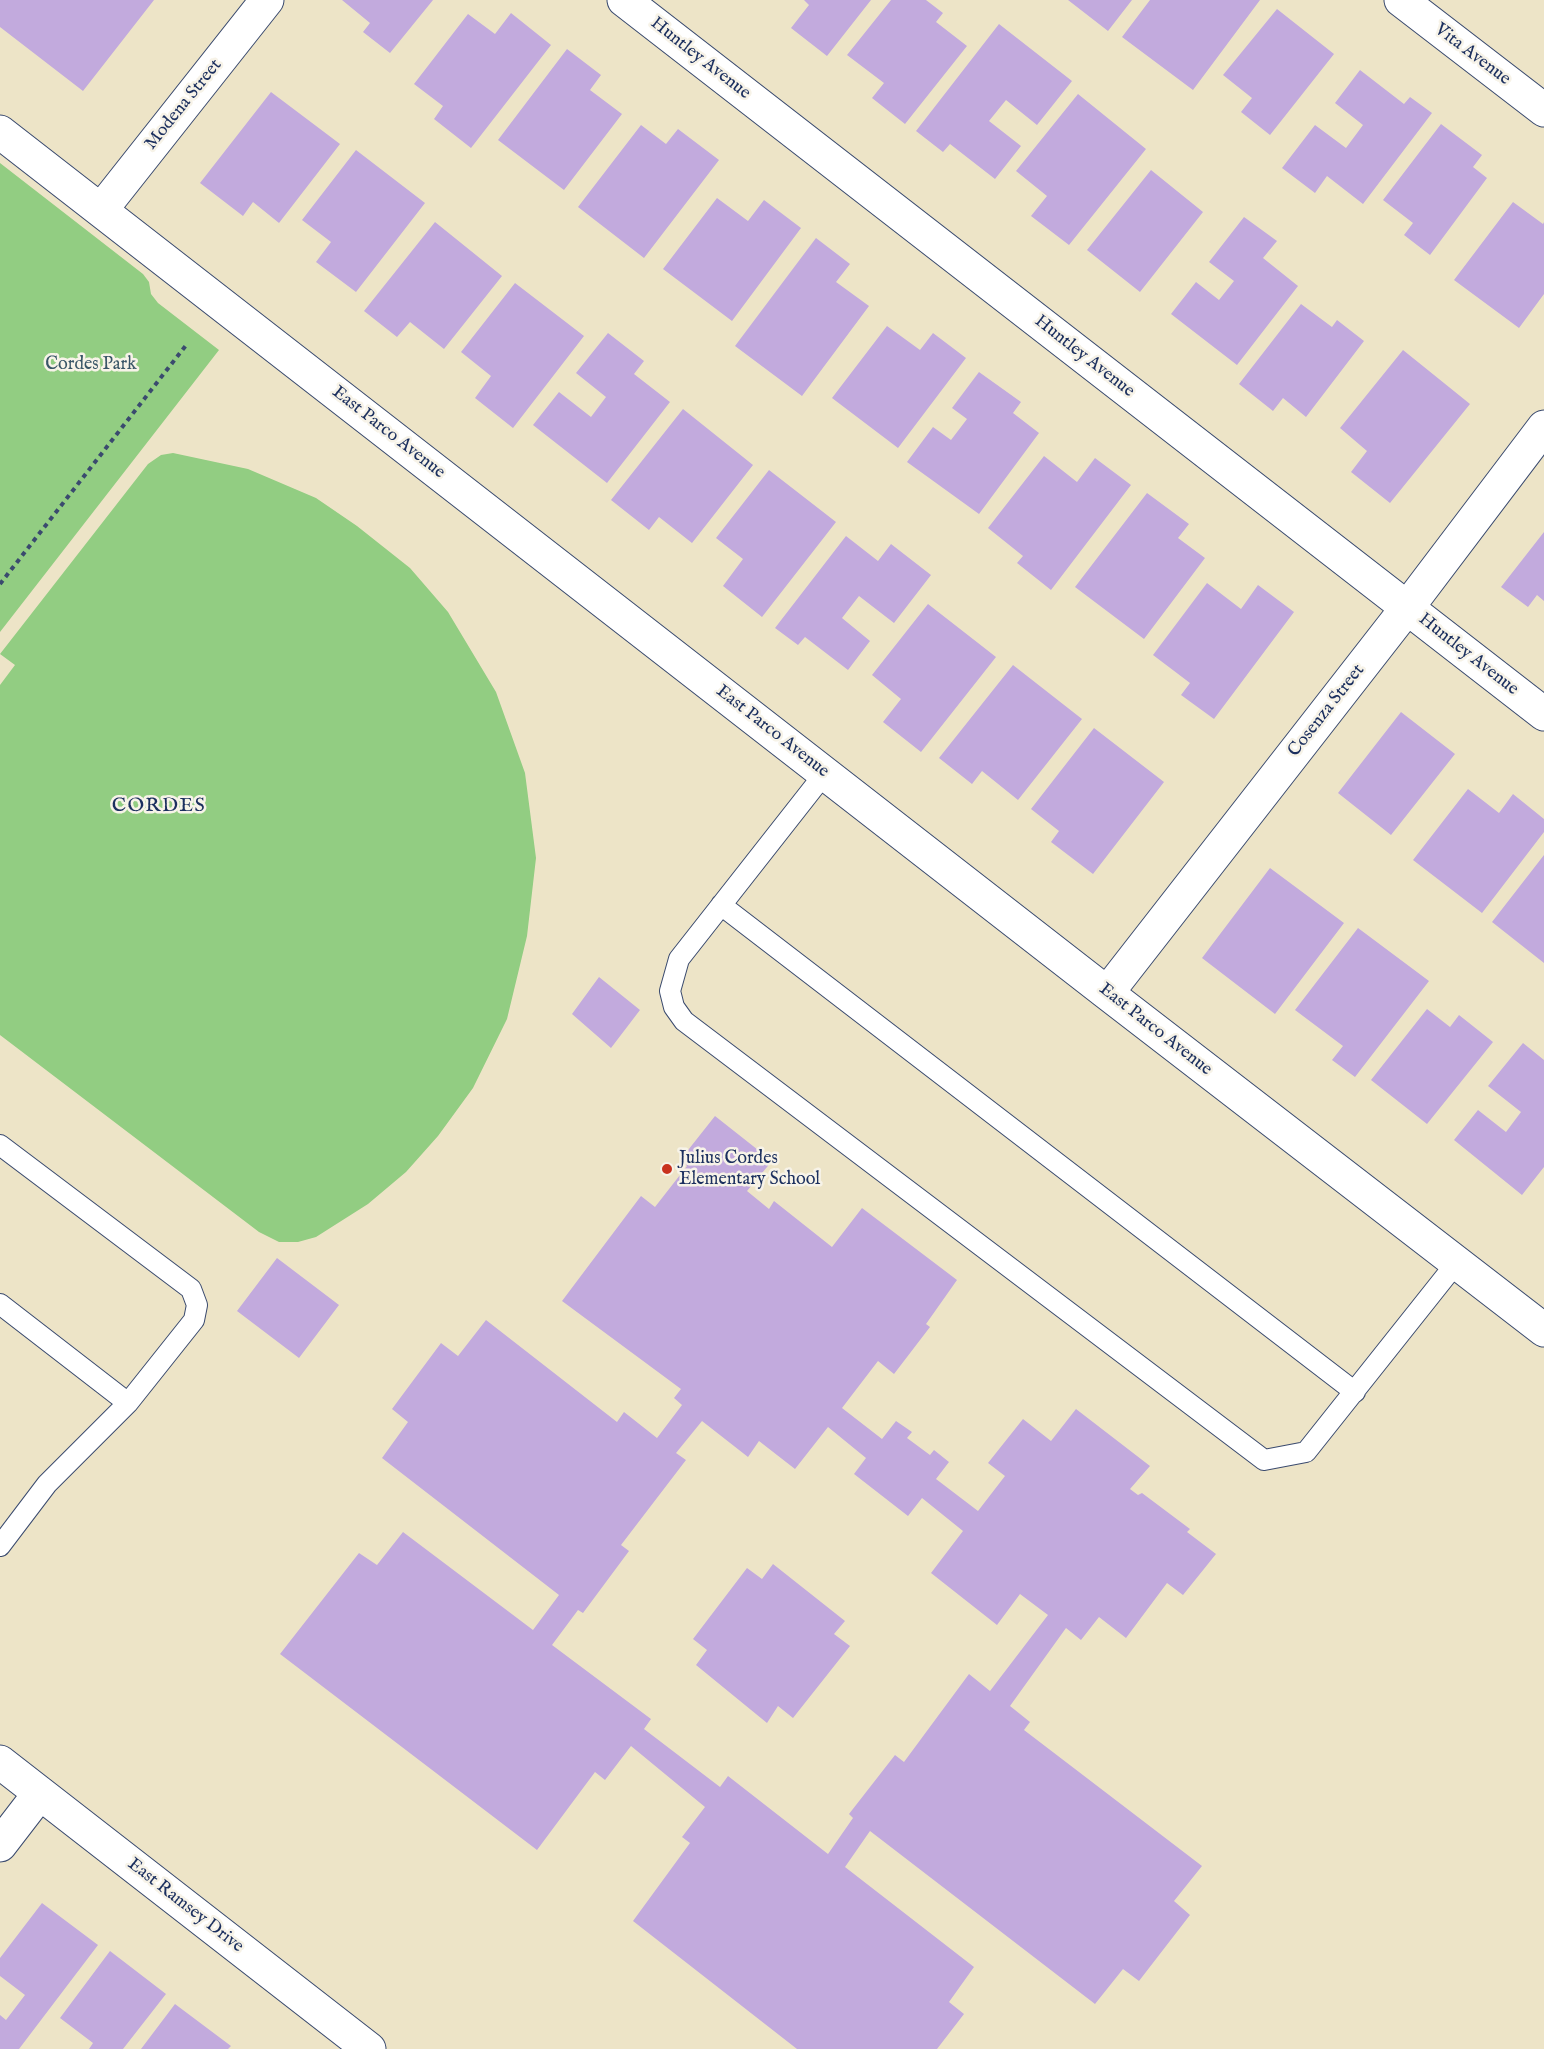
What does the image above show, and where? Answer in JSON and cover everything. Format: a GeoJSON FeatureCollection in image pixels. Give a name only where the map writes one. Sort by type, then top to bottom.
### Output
{"type":"FeatureCollection","features":[{"type":"Feature","properties":{"kind":"street","name":"Modena Street"},"geometry":{"type":"LineString","coordinates":[[101,210],[267,0]]}},
{"type":"Feature","properties":{"kind":"street","name":"Huntley Avenue"},"geometry":{"type":"LineString","coordinates":[[624,0],[1544,714]]}},
{"type":"Feature","properties":{"kind":"street","name":"Vita Avenue"},"geometry":{"type":"LineString","coordinates":[[1401,0],[1544,110]]}},
{"type":"Feature","properties":{"kind":"street","name":"East Parco Avenue"},"geometry":{"type":"LineString","coordinates":[[0,132],[1544,1330]]}},
{"type":"Feature","properties":{"kind":"street","name":"Cosenza Street"},"geometry":{"type":"LineString","coordinates":[[1107,993],[1407,608],[1544,427]]}},
{"type":"Feature","properties":{"kind":"street","name":"East Ramsey Drive"},"geometry":{"type":"LineString","coordinates":[[0,1762],[369,2049]]}},
{"type":"Feature","properties":{"kind":"street"},"geometry":{"type":"LineString","coordinates":[[0,1845],[40,1793]]}},
{"type":"Feature","properties":{"kind":"lane"},"geometry":{"type":"LineString","coordinates":[[825,773],[679,959],[670,991],[674,1007],[684,1021],[1264,1460],[1306,1452],[1457,1262]]}},
{"type":"Feature","properties":{"kind":"lane"},"geometry":{"type":"LineString","coordinates":[[721,904],[1355,1392]]}},
{"type":"Feature","properties":{"kind":"lane"},"geometry":{"type":"LineString","coordinates":[[0,1145],[191,1289],[197,1305],[194,1320],[128,1403],[47,1484],[0,1546]]}},
{"type":"Feature","properties":{"kind":"lane"},"geometry":{"type":"LineString","coordinates":[[0,1304],[128,1403]]}},
{"type":"Feature","properties":{"kind":"path"},"geometry":{"type":"LineString","coordinates":[[0,585],[187,344]]}},
{"type":"Feature","properties":{"kind":"green space","name":"Cordes Park"},"geometry":{"type":"Polygon","coordinates":[[[0,163],[143,274],[149,282],[151,294],[158,303],[219,350],[0,632],[0,163]]]}},
{"type":"Feature","properties":{"kind":"green space"},"geometry":{"type":"Polygon","coordinates":[[[173,453],[248,469],[316,498],[357,526],[410,568],[448,612],[496,692],[525,773],[536,858],[527,936],[507,1019],[473,1088],[438,1136],[406,1172],[368,1204],[316,1237],[298,1242],[279,1242],[259,1232],[0,1035],[0,685],[15,665],[0,654],[148,464],[161,455],[173,453]]]}},
{"type":"Feature","properties":{"kind":"building"},"geometry":{"type":"Polygon","coordinates":[[[0,0],[154,0],[83,91],[0,27],[0,0]]]}},
{"type":"Feature","properties":{"kind":"building"},"geometry":{"type":"Polygon","coordinates":[[[342,0],[433,0],[390,53],[363,32],[370,23],[342,0]]]}},
{"type":"Feature","properties":{"kind":"building"},"geometry":{"type":"Polygon","coordinates":[[[804,0],[871,0],[827,56],[791,28],[809,5],[804,0]]]}},
{"type":"Feature","properties":{"kind":"building"},"geometry":{"type":"Polygon","coordinates":[[[891,0],[926,0],[943,13],[936,22],[967,46],[905,124],[872,98],[884,83],[847,55],[891,0]]]}},
{"type":"Feature","properties":{"kind":"building"},"geometry":{"type":"Polygon","coordinates":[[[1068,0],[1132,0],[1108,31],[1068,0]]]}},
{"type":"Feature","properties":{"kind":"building"},"geometry":{"type":"Polygon","coordinates":[[[1150,0],[1260,0],[1193,90],[1122,37],[1150,0]]]}},
{"type":"Feature","properties":{"kind":"building"},"geometry":{"type":"Polygon","coordinates":[[[1277,9],[1334,54],[1270,135],[1241,112],[1252,98],[1223,75],[1277,9]]]}},
{"type":"Feature","properties":{"kind":"building"},"geometry":{"type":"Polygon","coordinates":[[[511,13],[551,45],[471,148],[434,119],[443,106],[414,84],[468,14],[495,34],[511,13]]]}},
{"type":"Feature","properties":{"kind":"building"},"geometry":{"type":"Polygon","coordinates":[[[999,24],[1072,81],[1037,125],[1006,100],[989,121],[1021,146],[995,179],[950,144],[943,152],[916,131],[999,24]]]}},
{"type":"Feature","properties":{"kind":"building"},"geometry":{"type":"Polygon","coordinates":[[[567,49],[601,75],[590,90],[622,114],[564,190],[498,140],[567,49]]]}},
{"type":"Feature","properties":{"kind":"building"},"geometry":{"type":"Polygon","coordinates":[[[1360,70],[1404,104],[1410,97],[1432,113],[1363,204],[1327,176],[1315,193],[1282,168],[1315,125],[1346,148],[1363,125],[1335,103],[1360,70]]]}},
{"type":"Feature","properties":{"kind":"building"},"geometry":{"type":"Polygon","coordinates":[[[271,92],[340,144],[279,223],[253,202],[243,216],[200,183],[271,92]]]}},
{"type":"Feature","properties":{"kind":"building"},"geometry":{"type":"Polygon","coordinates":[[[1078,94],[1146,149],[1069,245],[1031,216],[1047,196],[1016,171],[1078,94]]]}},
{"type":"Feature","properties":{"kind":"building"},"geometry":{"type":"Polygon","coordinates":[[[1441,124],[1482,155],[1473,167],[1487,178],[1430,255],[1404,235],[1413,223],[1383,200],[1441,124]]]}},
{"type":"Feature","properties":{"kind":"building"},"geometry":{"type":"Polygon","coordinates":[[[641,125],[666,144],[678,129],[719,160],[644,258],[578,207],[641,125]]]}},
{"type":"Feature","properties":{"kind":"building"},"geometry":{"type":"Polygon","coordinates":[[[356,150],[425,203],[356,292],[316,262],[331,242],[302,220],[356,150]]]}},
{"type":"Feature","properties":{"kind":"building"},"geometry":{"type":"Polygon","coordinates":[[[1151,170],[1203,212],[1140,292],[1087,250],[1151,170]]]}},
{"type":"Feature","properties":{"kind":"building"},"geometry":{"type":"Polygon","coordinates":[[[717,198],[748,221],[764,200],[801,228],[732,321],[663,269],[717,198]]]}},
{"type":"Feature","properties":{"kind":"building"},"geometry":{"type":"Polygon","coordinates":[[[1513,202],[1543,224],[1544,222],[1544,294],[1519,328],[1454,280],[1513,202]]]}},
{"type":"Feature","properties":{"kind":"building"},"geometry":{"type":"Polygon","coordinates":[[[1244,217],[1277,241],[1263,258],[1298,286],[1237,365],[1171,314],[1196,282],[1219,300],[1234,281],[1209,262],[1244,217]]]}},
{"type":"Feature","properties":{"kind":"building"},"geometry":{"type":"Polygon","coordinates":[[[435,222],[502,276],[444,349],[410,322],[397,337],[364,311],[435,222]]]}},
{"type":"Feature","properties":{"kind":"building"},"geometry":{"type":"Polygon","coordinates":[[[816,238],[850,264],[836,282],[869,306],[802,396],[735,346],[816,238]]]}},
{"type":"Feature","properties":{"kind":"building"},"geometry":{"type":"Polygon","coordinates":[[[515,283],[584,336],[513,428],[475,398],[491,376],[461,352],[515,283]]]}},
{"type":"Feature","properties":{"kind":"building"},"geometry":{"type":"Polygon","coordinates":[[[1301,304],[1332,327],[1337,320],[1364,341],[1306,417],[1283,398],[1273,411],[1239,384],[1301,304]]]}},
{"type":"Feature","properties":{"kind":"building"},"geometry":{"type":"Polygon","coordinates":[[[887,326],[920,350],[933,333],[966,358],[898,448],[832,398],[887,326]]]}},
{"type":"Feature","properties":{"kind":"building"},"geometry":{"type":"Polygon","coordinates":[[[608,333],[644,361],[634,374],[670,402],[607,483],[533,425],[559,392],[591,417],[606,397],[576,373],[608,333]]]}},
{"type":"Feature","properties":{"kind":"building"},"geometry":{"type":"Polygon","coordinates":[[[1403,350],[1470,404],[1390,503],[1351,472],[1367,451],[1340,428],[1403,350]]]}},
{"type":"Feature","properties":{"kind":"building"},"geometry":{"type":"Polygon","coordinates":[[[979,372],[1021,402],[1013,413],[1039,433],[979,514],[907,462],[933,427],[951,440],[967,419],[952,408],[979,372]]]}},
{"type":"Feature","properties":{"kind":"building"},"geometry":{"type":"Polygon","coordinates":[[[683,409],[753,465],[692,543],[659,517],[649,530],[611,500],[683,409]]]}},
{"type":"Feature","properties":{"kind":"building"},"geometry":{"type":"Polygon","coordinates":[[[1044,456],[1077,482],[1095,458],[1131,485],[1051,590],[1017,563],[1023,556],[988,528],[1044,456]]]}},
{"type":"Feature","properties":{"kind":"building"},"geometry":{"type":"Polygon","coordinates":[[[769,470],[836,522],[762,617],[723,586],[743,559],[716,538],[769,470]]]}},
{"type":"Feature","properties":{"kind":"building"},"geometry":{"type":"Polygon","coordinates":[[[1147,493],[1189,524],[1178,538],[1205,558],[1144,639],[1075,587],[1147,493]]]}},
{"type":"Feature","properties":{"kind":"building"},"geometry":{"type":"Polygon","coordinates":[[[1544,532],[1544,601],[1537,595],[1528,607],[1501,587],[1544,532]]]}},
{"type":"Feature","properties":{"kind":"building"},"geometry":{"type":"Polygon","coordinates":[[[846,536],[878,561],[891,544],[931,575],[894,623],[859,596],[842,618],[870,641],[848,670],[805,637],[798,645],[775,628],[846,536]]]}},
{"type":"Feature","properties":{"kind":"building"},"geometry":{"type":"Polygon","coordinates":[[[1207,583],[1241,609],[1258,585],[1294,612],[1214,719],[1181,695],[1190,683],[1153,655],[1207,583]]]}},
{"type":"Feature","properties":{"kind":"building"},"geometry":{"type":"Polygon","coordinates":[[[928,604],[996,657],[921,752],[883,722],[901,699],[872,675],[928,604]]]}},
{"type":"Feature","properties":{"kind":"building"},"geometry":{"type":"Polygon","coordinates":[[[1013,665],[1082,719],[1018,800],[982,771],[972,784],[939,758],[1013,665]]]}},
{"type":"Feature","properties":{"kind":"building"},"geometry":{"type":"Polygon","coordinates":[[[1401,712],[1455,754],[1391,835],[1338,793],[1401,712]]]}},
{"type":"Feature","properties":{"kind":"building"},"geometry":{"type":"Polygon","coordinates":[[[1094,728],[1164,782],[1093,874],[1051,842],[1059,831],[1031,809],[1094,728]]]}},
{"type":"Feature","properties":{"kind":"building"},"geometry":{"type":"Polygon","coordinates":[[[1468,789],[1499,813],[1513,794],[1544,819],[1544,832],[1482,913],[1413,860],[1468,789]]]}},
{"type":"Feature","properties":{"kind":"building"},"geometry":{"type":"Polygon","coordinates":[[[1544,855],[1544,963],[1492,922],[1544,855]]]}},
{"type":"Feature","properties":{"kind":"building"},"geometry":{"type":"Polygon","coordinates":[[[1270,868],[1344,923],[1275,1014],[1202,958],[1270,868]]]}},
{"type":"Feature","properties":{"kind":"building"},"geometry":{"type":"Polygon","coordinates":[[[1358,928],[1429,981],[1355,1077],[1332,1060],[1343,1046],[1295,1010],[1358,928]]]}},
{"type":"Feature","properties":{"kind":"building"},"geometry":{"type":"Polygon","coordinates":[[[599,977],[640,1010],[611,1048],[572,1014],[599,977]]]}},
{"type":"Feature","properties":{"kind":"building"},"geometry":{"type":"Polygon","coordinates":[[[1427,1009],[1450,1027],[1459,1015],[1493,1042],[1427,1124],[1371,1080],[1427,1009]]]}},
{"type":"Feature","properties":{"kind":"building"},"geometry":{"type":"Polygon","coordinates":[[[1523,1043],[1544,1060],[1544,1167],[1522,1195],[1454,1140],[1478,1110],[1506,1132],[1521,1112],[1488,1086],[1523,1043]]]}},
{"type":"Feature","properties":{"kind":"building"},"geometry":{"type":"Polygon","coordinates":[[[715,1116],[772,1161],[747,1191],[769,1209],[774,1201],[832,1247],[862,1208],[957,1280],[926,1324],[930,1327],[894,1374],[878,1361],[842,1408],[882,1439],[896,1421],[912,1432],[907,1438],[930,1455],[934,1450],[949,1462],[936,1479],[978,1511],[1005,1476],[988,1463],[1023,1419],[1051,1441],[1076,1409],[1150,1466],[1130,1489],[1138,1495],[1142,1493],[1190,1529],[1187,1532],[1216,1554],[1183,1595],[1167,1583],[1126,1638],[1099,1617],[1081,1640],[1066,1628],[1010,1706],[1030,1722],[1024,1730],[1202,1866],[1174,1901],[1190,1915],[1139,1981],[1123,1969],[1095,2004],[870,1831],[845,1867],[974,1967],[949,2002],[964,2014],[937,2049],[797,2049],[633,1921],[690,1843],[682,1837],[705,1807],[631,1746],[605,1780],[595,1772],[537,1850],[280,1654],[359,1553],[377,1565],[403,1532],[533,1630],[559,1595],[382,1458],[408,1422],[392,1409],[441,1343],[458,1356],[486,1320],[617,1422],[624,1412],[657,1438],[682,1405],[674,1398],[681,1389],[562,1301],[641,1196],[655,1207],[687,1166],[681,1159],[715,1116]],[[702,1421],[676,1453],[686,1460],[621,1545],[629,1551],[583,1613],[578,1610],[552,1645],[651,1719],[644,1729],[720,1787],[728,1776],[828,1854],[853,1818],[849,1814],[895,1755],[904,1762],[969,1674],[990,1691],[1048,1615],[1020,1594],[997,1625],[931,1573],[963,1531],[922,1498],[908,1516],[854,1474],[866,1458],[828,1427],[795,1469],[759,1441],[748,1457],[702,1421]]]}},
{"type":"Feature","properties":{"kind":"building"},"geometry":{"type":"Polygon","coordinates":[[[277,1258],[339,1305],[299,1358],[237,1311],[277,1258]]]}},
{"type":"Feature","properties":{"kind":"building"},"geometry":{"type":"Polygon","coordinates":[[[773,1564],[845,1621],[834,1634],[850,1646],[793,1718],[778,1706],[767,1723],[696,1665],[707,1650],[693,1639],[747,1568],[762,1579],[773,1564]]]}},
{"type":"Feature","properties":{"kind":"building"},"geometry":{"type":"Polygon","coordinates":[[[42,1903],[98,1945],[19,2049],[0,2049],[0,2015],[6,2020],[25,1995],[0,1976],[0,1958],[42,1903]]]}},
{"type":"Feature","properties":{"kind":"building"},"geometry":{"type":"Polygon","coordinates":[[[110,1951],[166,1994],[123,2049],[89,2049],[93,2043],[60,2018],[110,1951]]]}},
{"type":"Feature","properties":{"kind":"building"},"geometry":{"type":"Polygon","coordinates":[[[175,2004],[231,2046],[228,2049],[141,2049],[175,2004]]]}},
{"type":"Feature","properties":{"kind":"place","name":"Julius Cordes Elementary School"},"geometry":{"type":"Point","coordinates":[667,1169]}},
{"type":"Feature","properties":{"kind":"district","name":"CORDES"},"geometry":{"type":"Point","coordinates":[159,807]}}]}
